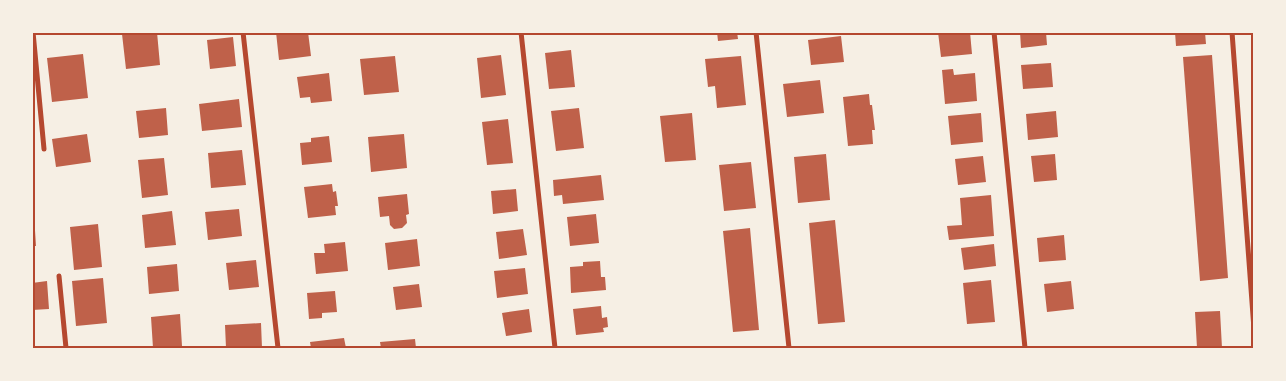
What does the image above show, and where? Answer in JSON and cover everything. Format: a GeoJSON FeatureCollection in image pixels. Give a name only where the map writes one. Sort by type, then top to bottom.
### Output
{"type":"FeatureCollection","features":[{"type":"Feature","properties":{"kind":"street"},"geometry":{"type":"LineString","coordinates":[[33,32],[44,149]]}},
{"type":"Feature","properties":{"kind":"street"},"geometry":{"type":"LineString","coordinates":[[243,32],[278,348]]}},
{"type":"Feature","properties":{"kind":"street"},"geometry":{"type":"LineString","coordinates":[[521,32],[555,348]]}},
{"type":"Feature","properties":{"kind":"street"},"geometry":{"type":"LineString","coordinates":[[756,32],[789,348]]}},
{"type":"Feature","properties":{"kind":"street"},"geometry":{"type":"LineString","coordinates":[[994,32],[1025,348]]}},
{"type":"Feature","properties":{"kind":"street"},"geometry":{"type":"LineString","coordinates":[[1232,32],[1254,329]]}},
{"type":"Feature","properties":{"kind":"street"},"geometry":{"type":"LineString","coordinates":[[59,276],[66,348]]}},
{"type":"Feature","properties":{"kind":"building"},"geometry":{"type":"Polygon","coordinates":[[[157,32],[160,65],[126,69],[122,34],[157,32]]]}},
{"type":"Feature","properties":{"kind":"building"},"geometry":{"type":"Polygon","coordinates":[[[276,32],[308,32],[311,56],[279,60],[276,32]]]}},
{"type":"Feature","properties":{"kind":"building"},"geometry":{"type":"Polygon","coordinates":[[[717,32],[737,32],[738,39],[718,41],[717,32]]]}},
{"type":"Feature","properties":{"kind":"building"},"geometry":{"type":"Polygon","coordinates":[[[938,32],[970,32],[972,54],[941,57],[938,32]]]}},
{"type":"Feature","properties":{"kind":"building"},"geometry":{"type":"Polygon","coordinates":[[[1020,32],[1046,32],[1047,45],[1021,48],[1020,32]]]}},
{"type":"Feature","properties":{"kind":"building"},"geometry":{"type":"Polygon","coordinates":[[[1175,32],[1205,32],[1206,44],[1176,46],[1175,32]]]}},
{"type":"Feature","properties":{"kind":"building"},"geometry":{"type":"Polygon","coordinates":[[[841,36],[844,62],[811,65],[808,40],[841,36]]]}},
{"type":"Feature","properties":{"kind":"building"},"geometry":{"type":"Polygon","coordinates":[[[233,37],[236,66],[210,69],[207,40],[233,37]]]}},
{"type":"Feature","properties":{"kind":"building"},"geometry":{"type":"Polygon","coordinates":[[[571,50],[575,87],[549,89],[545,53],[571,50]]]}},
{"type":"Feature","properties":{"kind":"building"},"geometry":{"type":"Polygon","coordinates":[[[83,54],[88,98],[52,102],[47,58],[83,54]]]}},
{"type":"Feature","properties":{"kind":"building"},"geometry":{"type":"Polygon","coordinates":[[[501,55],[506,95],[481,98],[477,58],[501,55]]]}},
{"type":"Feature","properties":{"kind":"building"},"geometry":{"type":"Polygon","coordinates":[[[1212,55],[1228,278],[1200,281],[1183,57],[1212,55]]]}},
{"type":"Feature","properties":{"kind":"building"},"geometry":{"type":"Polygon","coordinates":[[[395,56],[399,92],[364,95],[360,59],[395,56]]]}},
{"type":"Feature","properties":{"kind":"building"},"geometry":{"type":"Polygon","coordinates":[[[741,56],[746,105],[717,108],[715,86],[708,87],[705,59],[741,56]]]}},
{"type":"Feature","properties":{"kind":"building"},"geometry":{"type":"Polygon","coordinates":[[[1051,63],[1053,87],[1023,89],[1021,65],[1051,63]]]}},
{"type":"Feature","properties":{"kind":"building"},"geometry":{"type":"Polygon","coordinates":[[[953,69],[954,75],[975,73],[977,101],[945,104],[942,70],[953,69]]]}},
{"type":"Feature","properties":{"kind":"building"},"geometry":{"type":"Polygon","coordinates":[[[329,73],[332,101],[311,103],[310,97],[300,98],[297,77],[329,73]]]}},
{"type":"Feature","properties":{"kind":"building"},"geometry":{"type":"Polygon","coordinates":[[[820,80],[824,113],[787,117],[783,84],[820,80]]]}},
{"type":"Feature","properties":{"kind":"building"},"geometry":{"type":"Polygon","coordinates":[[[869,94],[875,130],[872,130],[873,144],[848,146],[843,97],[869,94]]]}},
{"type":"Feature","properties":{"kind":"building"},"geometry":{"type":"Polygon","coordinates":[[[239,99],[242,127],[202,131],[199,104],[239,99]]]}},
{"type":"Feature","properties":{"kind":"building"},"geometry":{"type":"Polygon","coordinates":[[[166,108],[168,135],[139,138],[136,111],[166,108]]]}},
{"type":"Feature","properties":{"kind":"building"},"geometry":{"type":"Polygon","coordinates":[[[579,108],[584,148],[556,151],[551,111],[579,108]]]}},
{"type":"Feature","properties":{"kind":"building"},"geometry":{"type":"Polygon","coordinates":[[[1056,111],[1058,137],[1028,140],[1026,114],[1056,111]]]}},
{"type":"Feature","properties":{"kind":"building"},"geometry":{"type":"Polygon","coordinates":[[[692,113],[696,160],[665,162],[660,116],[692,113]]]}},
{"type":"Feature","properties":{"kind":"building"},"geometry":{"type":"Polygon","coordinates":[[[981,113],[983,142],[951,145],[948,116],[981,113]]]}},
{"type":"Feature","properties":{"kind":"building"},"geometry":{"type":"Polygon","coordinates":[[[508,119],[513,163],[487,165],[482,122],[508,119]]]}},
{"type":"Feature","properties":{"kind":"building"},"geometry":{"type":"Polygon","coordinates":[[[87,134],[91,162],[56,167],[52,139],[87,134]]]}},
{"type":"Feature","properties":{"kind":"building"},"geometry":{"type":"Polygon","coordinates":[[[404,134],[407,168],[371,172],[368,137],[404,134]]]}},
{"type":"Feature","properties":{"kind":"building"},"geometry":{"type":"Polygon","coordinates":[[[329,136],[332,162],[302,165],[300,143],[311,142],[311,138],[329,136]]]}},
{"type":"Feature","properties":{"kind":"building"},"geometry":{"type":"Polygon","coordinates":[[[242,150],[246,185],[211,188],[208,153],[242,150]]]}},
{"type":"Feature","properties":{"kind":"building"},"geometry":{"type":"Polygon","coordinates":[[[826,154],[830,200],[798,203],[794,157],[826,154]]]}},
{"type":"Feature","properties":{"kind":"building"},"geometry":{"type":"Polygon","coordinates":[[[1055,154],[1057,180],[1034,182],[1031,156],[1055,154]]]}},
{"type":"Feature","properties":{"kind":"building"},"geometry":{"type":"Polygon","coordinates":[[[983,156],[986,182],[958,185],[955,159],[983,156]]]}},
{"type":"Feature","properties":{"kind":"building"},"geometry":{"type":"Polygon","coordinates":[[[164,158],[168,195],[142,198],[138,160],[164,158]]]}},
{"type":"Feature","properties":{"kind":"building"},"geometry":{"type":"Polygon","coordinates":[[[751,162],[756,208],[724,211],[719,165],[751,162]]]}},
{"type":"Feature","properties":{"kind":"building"},"geometry":{"type":"Polygon","coordinates":[[[601,175],[604,200],[563,204],[562,195],[554,196],[553,180],[601,175]]]}},
{"type":"Feature","properties":{"kind":"building"},"geometry":{"type":"Polygon","coordinates":[[[332,184],[333,192],[336,191],[338,206],[335,206],[336,215],[308,218],[304,187],[332,184]]]}},
{"type":"Feature","properties":{"kind":"building"},"geometry":{"type":"Polygon","coordinates":[[[516,189],[518,211],[493,214],[491,191],[516,189]]]}},
{"type":"Feature","properties":{"kind":"building"},"geometry":{"type":"Polygon","coordinates":[[[407,194],[409,214],[406,215],[407,223],[402,228],[394,229],[390,225],[389,216],[380,217],[378,197],[407,194]]]}},
{"type":"Feature","properties":{"kind":"building"},"geometry":{"type":"Polygon","coordinates":[[[991,195],[994,236],[949,240],[947,226],[962,225],[960,198],[991,195]]]}},
{"type":"Feature","properties":{"kind":"building"},"geometry":{"type":"Polygon","coordinates":[[[239,209],[242,236],[208,240],[205,212],[239,209]]]}},
{"type":"Feature","properties":{"kind":"building"},"geometry":{"type":"Polygon","coordinates":[[[172,211],[176,245],[145,248],[142,215],[172,211]]]}},
{"type":"Feature","properties":{"kind":"building"},"geometry":{"type":"Polygon","coordinates":[[[596,214],[599,243],[570,246],[567,217],[596,214]]]}},
{"type":"Feature","properties":{"kind":"building"},"geometry":{"type":"Polygon","coordinates":[[[32,215],[34,215],[36,246],[32,246],[32,215]]]}},
{"type":"Feature","properties":{"kind":"building"},"geometry":{"type":"Polygon","coordinates":[[[835,220],[845,322],[818,324],[809,223],[835,220]]]}},
{"type":"Feature","properties":{"kind":"building"},"geometry":{"type":"Polygon","coordinates":[[[98,224],[102,267],[74,270],[70,227],[98,224]]]}},
{"type":"Feature","properties":{"kind":"building"},"geometry":{"type":"Polygon","coordinates":[[[750,228],[759,330],[733,332],[723,231],[750,228]]]}},
{"type":"Feature","properties":{"kind":"building"},"geometry":{"type":"Polygon","coordinates":[[[523,229],[527,255],[499,259],[496,232],[523,229]]]}},
{"type":"Feature","properties":{"kind":"building"},"geometry":{"type":"Polygon","coordinates":[[[1064,235],[1066,260],[1039,262],[1037,238],[1064,235]]]}},
{"type":"Feature","properties":{"kind":"building"},"geometry":{"type":"Polygon","coordinates":[[[417,239],[420,266],[388,270],[385,243],[417,239]]]}},
{"type":"Feature","properties":{"kind":"building"},"geometry":{"type":"Polygon","coordinates":[[[345,242],[348,271],[316,274],[314,253],[325,253],[324,244],[345,242]]]}},
{"type":"Feature","properties":{"kind":"building"},"geometry":{"type":"Polygon","coordinates":[[[994,244],[996,266],[964,270],[961,248],[994,244]]]}},
{"type":"Feature","properties":{"kind":"building"},"geometry":{"type":"Polygon","coordinates":[[[256,260],[259,287],[229,290],[226,263],[256,260]]]}},
{"type":"Feature","properties":{"kind":"building"},"geometry":{"type":"Polygon","coordinates":[[[600,261],[601,277],[605,277],[606,290],[571,293],[570,267],[583,266],[583,262],[600,261]]]}},
{"type":"Feature","properties":{"kind":"building"},"geometry":{"type":"Polygon","coordinates":[[[177,264],[179,291],[149,294],[147,267],[177,264]]]}},
{"type":"Feature","properties":{"kind":"building"},"geometry":{"type":"Polygon","coordinates":[[[525,268],[528,294],[497,298],[494,271],[525,268]]]}},
{"type":"Feature","properties":{"kind":"building"},"geometry":{"type":"Polygon","coordinates":[[[103,278],[107,323],[76,326],[72,281],[103,278]]]}},
{"type":"Feature","properties":{"kind":"building"},"geometry":{"type":"Polygon","coordinates":[[[991,280],[995,322],[967,324],[963,283],[991,280]]]}},
{"type":"Feature","properties":{"kind":"building"},"geometry":{"type":"Polygon","coordinates":[[[47,281],[49,309],[32,310],[32,283],[47,281]]]}},
{"type":"Feature","properties":{"kind":"building"},"geometry":{"type":"Polygon","coordinates":[[[1071,281],[1074,309],[1047,312],[1044,284],[1071,281]]]}},
{"type":"Feature","properties":{"kind":"building"},"geometry":{"type":"Polygon","coordinates":[[[419,284],[422,307],[396,310],[393,287],[419,284]]]}},
{"type":"Feature","properties":{"kind":"building"},"geometry":{"type":"Polygon","coordinates":[[[335,291],[337,312],[322,313],[322,318],[309,319],[307,293],[335,291]]]}},
{"type":"Feature","properties":{"kind":"building"},"geometry":{"type":"Polygon","coordinates":[[[601,306],[602,318],[607,317],[608,327],[603,328],[604,332],[576,335],[573,309],[601,306]]]}},
{"type":"Feature","properties":{"kind":"building"},"geometry":{"type":"Polygon","coordinates":[[[529,309],[532,332],[506,336],[502,313],[529,309]]]}},
{"type":"Feature","properties":{"kind":"building"},"geometry":{"type":"Polygon","coordinates":[[[1220,311],[1222,348],[1197,348],[1195,312],[1220,311]]]}},
{"type":"Feature","properties":{"kind":"building"},"geometry":{"type":"Polygon","coordinates":[[[180,314],[182,346],[153,348],[151,317],[180,314]]]}},
{"type":"Feature","properties":{"kind":"building"},"geometry":{"type":"Polygon","coordinates":[[[261,323],[262,348],[226,348],[225,325],[261,323]]]}},
{"type":"Feature","properties":{"kind":"building"},"geometry":{"type":"Polygon","coordinates":[[[344,338],[346,348],[311,348],[310,342],[344,338]]]}},
{"type":"Feature","properties":{"kind":"building"},"geometry":{"type":"Polygon","coordinates":[[[415,339],[416,348],[381,348],[380,342],[415,339]]]}}]}
